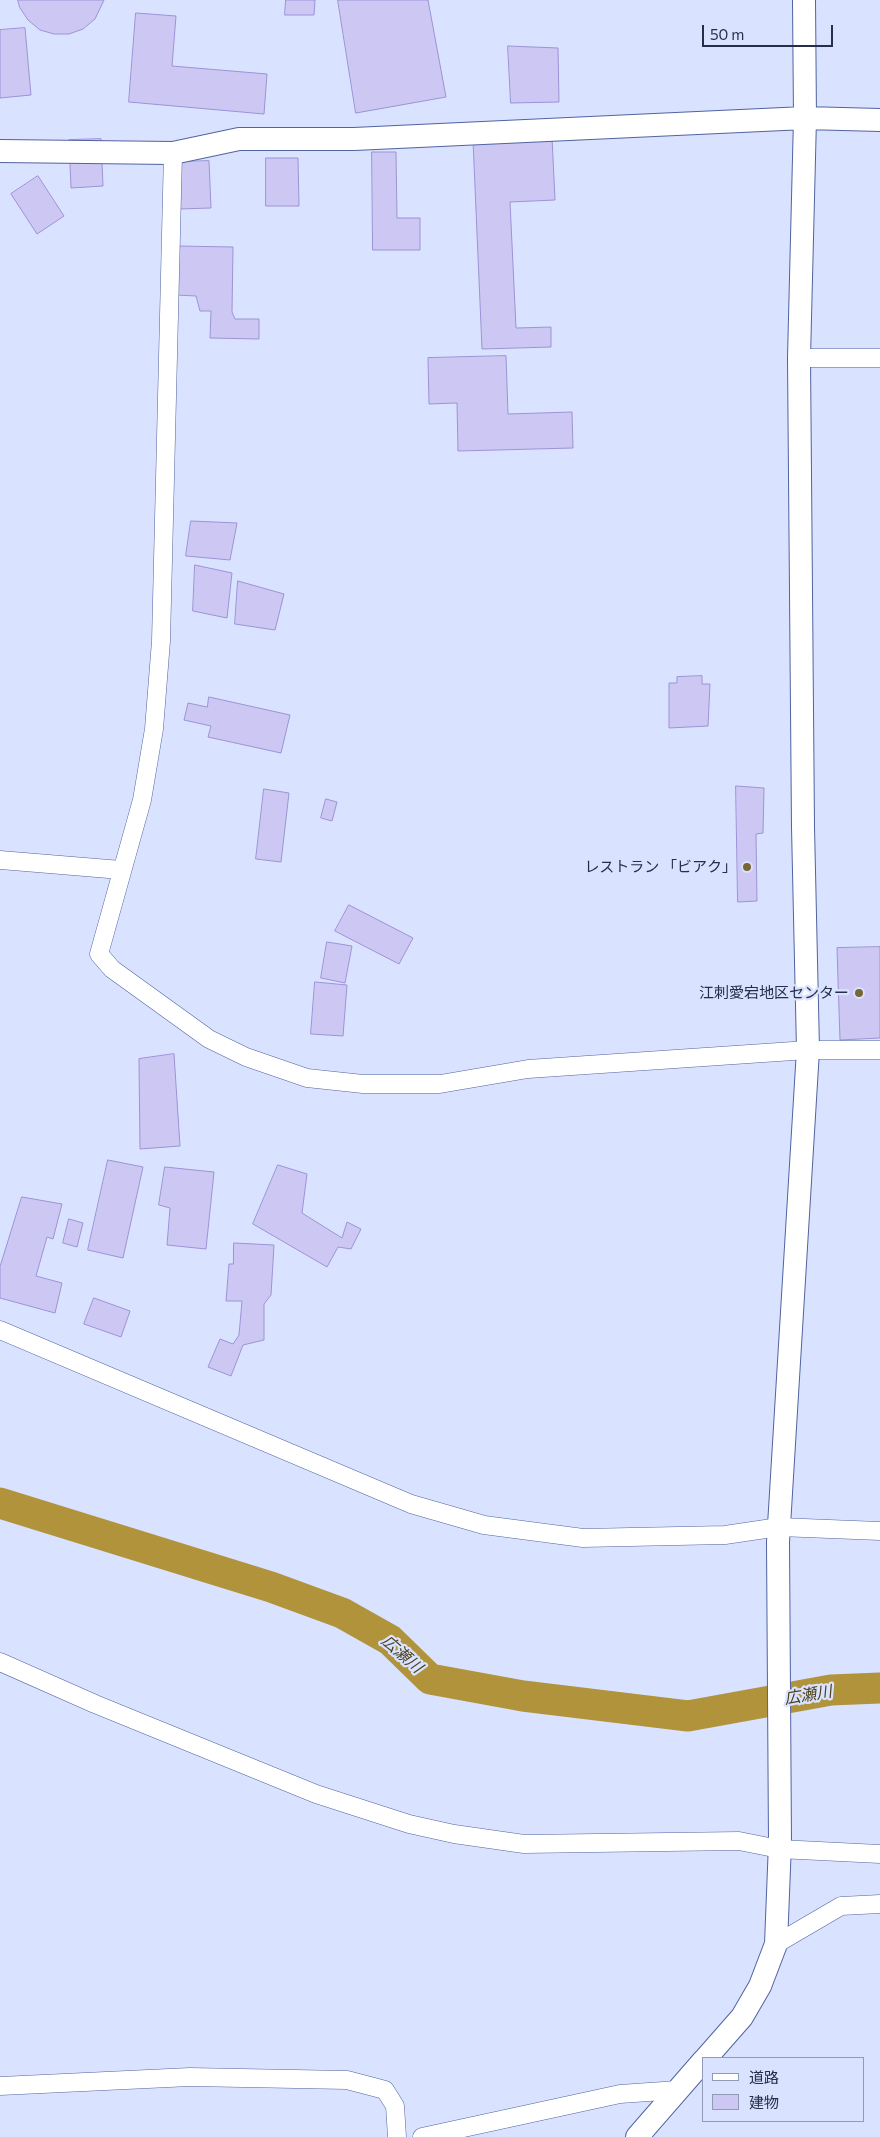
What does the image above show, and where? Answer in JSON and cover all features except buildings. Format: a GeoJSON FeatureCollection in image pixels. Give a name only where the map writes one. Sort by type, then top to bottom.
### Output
{"type":"FeatureCollection","features":[{"type":"Feature","properties":{"kind":"street"},"geometry":{"type":"LineString","coordinates":[[707,2057],[742,2017],[760,1986],[776,1944],[780,1846],[778,1534],[808,1050],[803,827],[800,358],[805,118],[804,0]]}},
{"type":"Feature","properties":{"kind":"street"},"geometry":{"type":"LineString","coordinates":[[0,151],[173,153],[239,139],[354,139],[805,118],[880,120]]}},
{"type":"Feature","properties":{"kind":"street"},"geometry":{"type":"LineString","coordinates":[[173,153],[161,641],[154,729],[142,800],[99,954],[112,968],[209,1038],[246,1058],[307,1078],[363,1084],[440,1084],[528,1069],[808,1050],[880,1050]]}},
{"type":"Feature","properties":{"kind":"street"},"geometry":{"type":"LineString","coordinates":[[800,358],[880,358]]}},
{"type":"Feature","properties":{"kind":"street"},"geometry":{"type":"LineString","coordinates":[[0,860],[121,870]]}},
{"type":"Feature","properties":{"kind":"street"},"geometry":{"type":"LineString","coordinates":[[0,1330],[411,1504],[484,1525],[583,1538],[880,1530]]}},
{"type":"Feature","properties":{"kind":"street"},"geometry":{"type":"LineString","coordinates":[[0,1662],[95,1704],[316,1794],[409,1824],[454,1834],[524,1844],[739,1841],[880,1854]]}},
{"type":"Feature","properties":{"kind":"street"},"geometry":{"type":"LineString","coordinates":[[776,1944],[841,1906],[880,1904]]}},
{"type":"Feature","properties":{"kind":"street"},"geometry":{"type":"LineString","coordinates":[[637,2137],[702,2062]]}},
{"type":"Feature","properties":{"kind":"street"},"geometry":{"type":"LineString","coordinates":[[0,2086],[190,2077],[347,2080],[384,2090],[395,2106],[397,2137]]}},
{"type":"Feature","properties":{"kind":"street"},"geometry":{"type":"LineString","coordinates":[[422,2137],[620,2094],[678,2090]]}},
{"type":"Feature","properties":{"kind":"waterway","name":"広瀬川"},"geometry":{"type":"LineString","coordinates":[[0,1503],[271,1587],[342,1613],[390,1640],[430,1679],[523,1696],[688,1716],[831,1690],[880,1688]]}},
{"type":"Feature","properties":{"kind":"place","name":"レストラン 「ビアク」"},"geometry":{"type":"Point","coordinates":[747,867]}},
{"type":"Feature","properties":{"kind":"place","name":"江刺愛宕地区センター"},"geometry":{"type":"Point","coordinates":[859,993]}}]}
